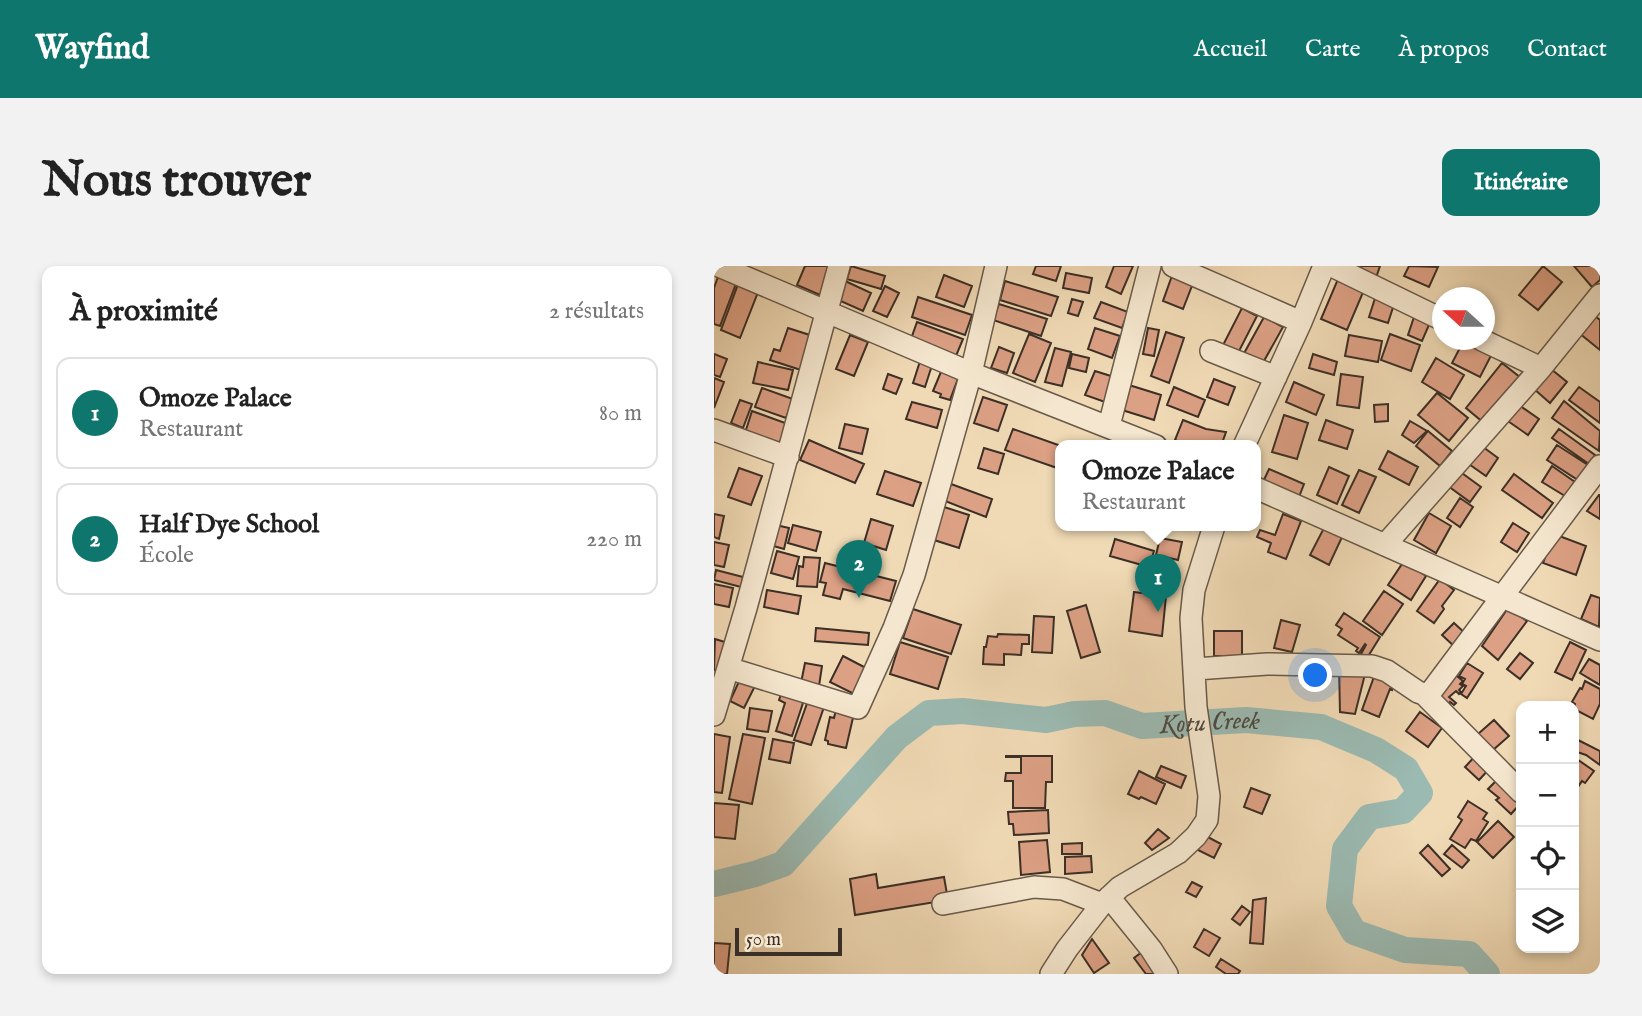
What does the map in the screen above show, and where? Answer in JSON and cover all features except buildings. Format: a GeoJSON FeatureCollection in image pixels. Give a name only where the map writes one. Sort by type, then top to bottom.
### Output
{"type":"FeatureCollection","features":[{"type":"Feature","properties":{"kind":"street"},"geometry":{"type":"LineString","coordinates":[[719,266],[971,373],[1142,440]]}},
{"type":"Feature","properties":{"kind":"street"},"geometry":{"type":"LineString","coordinates":[[714,715],[718,691],[728,668],[839,266]]}},
{"type":"Feature","properties":{"kind":"street"},"geometry":{"type":"LineString","coordinates":[[728,668],[858,708],[894,628],[914,575],[971,373],[996,266]]}},
{"type":"Feature","properties":{"kind":"street"},"geometry":{"type":"LineString","coordinates":[[1109,426],[1150,266]]}},
{"type":"Feature","properties":{"kind":"street"},"geometry":{"type":"LineString","coordinates":[[1173,266],[1301,322]]}},
{"type":"Feature","properties":{"kind":"street"},"geometry":{"type":"LineString","coordinates":[[1247,440],[1324,266]]}},
{"type":"Feature","properties":{"kind":"street"},"geometry":{"type":"LineString","coordinates":[[1332,266],[1432,315]]}},
{"type":"Feature","properties":{"kind":"street"},"geometry":{"type":"LineString","coordinates":[[1385,545],[1541,368],[1600,295]]}},
{"type":"Feature","properties":{"kind":"street"},"geometry":{"type":"LineString","coordinates":[[1495,346],[1541,368]]}},
{"type":"Feature","properties":{"kind":"street"},"geometry":{"type":"LineString","coordinates":[[1211,351],[1276,377]]}},
{"type":"Feature","properties":{"kind":"street"},"geometry":{"type":"LineString","coordinates":[[714,430],[788,457]]}},
{"type":"Feature","properties":{"kind":"street"},"geometry":{"type":"LineString","coordinates":[[1424,694],[1430,693],[1597,476]]}},
{"type":"Feature","properties":{"kind":"street"},"geometry":{"type":"LineString","coordinates":[[1261,490],[1600,640]]}},
{"type":"Feature","properties":{"kind":"street"},"geometry":{"type":"LineString","coordinates":[[1051,974],[1105,900],[1120,887],[1178,853],[1196,836],[1206,820],[1209,796],[1198,718],[1191,618],[1194,590],[1212,531]]}},
{"type":"Feature","properties":{"kind":"street"},"geometry":{"type":"LineString","coordinates":[[1195,669],[1267,664],[1372,666],[1387,671],[1424,694],[1516,787]]}},
{"type":"Feature","properties":{"kind":"street"},"geometry":{"type":"LineString","coordinates":[[943,904],[1034,887],[1063,889],[1105,900],[1151,949],[1167,974]]}},
{"type":"Feature","properties":{"kind":"waterway","name":"Kotu Creek"},"geometry":{"type":"LineString","coordinates":[[714,884],[783,864],[897,737],[929,713],[963,711],[1046,720],[1074,714],[1105,713],[1142,726],[1246,720],[1321,727],[1376,750],[1406,769],[1420,793],[1403,811],[1369,817],[1345,849],[1339,906],[1354,932],[1405,950],[1469,954],[1487,974]]}},
{"type":"Feature","properties":{"kind":"place","name":"Half Dye School"},"geometry":{"type":"Point","coordinates":[859,598]}},
{"type":"Feature","properties":{"kind":"place","name":"Omoze Palace"},"geometry":{"type":"Point","coordinates":[1158,612]}}]}
